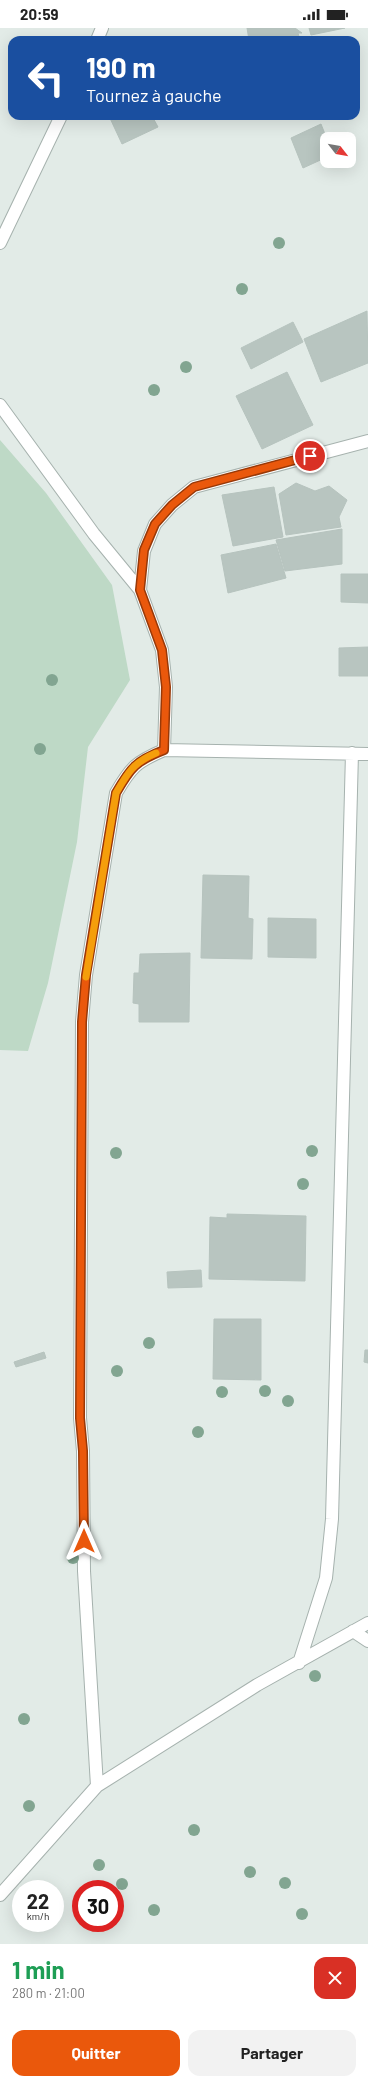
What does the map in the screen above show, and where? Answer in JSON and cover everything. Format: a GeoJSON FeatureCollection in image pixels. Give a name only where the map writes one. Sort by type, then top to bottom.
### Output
{"type":"FeatureCollection","features":[{"type":"Feature","properties":{"kind":"street"},"geometry":{"type":"LineString","coordinates":[[0,243],[58,120]]}},
{"type":"Feature","properties":{"kind":"street"},"geometry":{"type":"LineString","coordinates":[[0,405],[94,534],[140,590],[162,650],[166,687],[164,750]]}},
{"type":"Feature","properties":{"kind":"street"},"geometry":{"type":"LineString","coordinates":[[140,590],[144,550],[155,524],[172,505],[194,487],[368,441]]}},
{"type":"Feature","properties":{"kind":"street"},"geometry":{"type":"LineString","coordinates":[[97,1786],[84,1571],[83,1451],[80,1418],[82,1022],[86,975],[116,793],[127,773],[141,760],[164,750],[368,754]]}},
{"type":"Feature","properties":{"kind":"street"},"geometry":{"type":"LineString","coordinates":[[299,1663],[326,1578],[332,1518],[352,753]]}},
{"type":"Feature","properties":{"kind":"street"},"geometry":{"type":"LineString","coordinates":[[0,1895],[97,1786],[257,1685],[299,1663],[368,1623]]}},
{"type":"Feature","properties":{"kind":"street"},"geometry":{"type":"LineString","coordinates":[[353,1631],[368,1641]]}},
{"type":"Feature","properties":{"kind":"green space"},"geometry":{"type":"Polygon","coordinates":[[[0,440],[46,493],[112,585],[130,680],[88,747],[77,842],[48,983],[28,1051],[0,1050],[0,440]]]}},
{"type":"Feature","properties":{"kind":"building"},"geometry":{"type":"Polygon","coordinates":[[[247,28],[295,28],[302,33],[298,33],[299,36],[248,36],[247,28]]]}},
{"type":"Feature","properties":{"kind":"building"},"geometry":{"type":"Polygon","coordinates":[[[309,28],[345,28],[311,35],[309,28]]]}},
{"type":"Feature","properties":{"kind":"building"},"geometry":{"type":"Polygon","coordinates":[[[111,120],[154,120],[158,127],[122,144],[111,120]]]}},
{"type":"Feature","properties":{"kind":"building"},"geometry":{"type":"Polygon","coordinates":[[[321,124],[324,132],[320,132],[320,160],[303,168],[291,138],[321,124]]]}},
{"type":"Feature","properties":{"kind":"building"},"geometry":{"type":"Polygon","coordinates":[[[367,311],[368,363],[321,382],[304,339],[367,311]]]}},
{"type":"Feature","properties":{"kind":"building"},"geometry":{"type":"Polygon","coordinates":[[[293,322],[303,342],[251,369],[241,348],[293,322]]]}},
{"type":"Feature","properties":{"kind":"building"},"geometry":{"type":"Polygon","coordinates":[[[287,372],[313,425],[262,449],[236,396],[287,372]]]}},
{"type":"Feature","properties":{"kind":"building"},"geometry":{"type":"Polygon","coordinates":[[[296,483],[315,491],[329,486],[347,500],[339,517],[341,527],[286,535],[279,494],[296,483]]]}},
{"type":"Feature","properties":{"kind":"building"},"geometry":{"type":"Polygon","coordinates":[[[274,487],[283,537],[233,546],[222,495],[274,487]]]}},
{"type":"Feature","properties":{"kind":"building"},"geometry":{"type":"Polygon","coordinates":[[[342,529],[342,564],[285,571],[276,540],[342,529]]]}},
{"type":"Feature","properties":{"kind":"building"},"geometry":{"type":"Polygon","coordinates":[[[276,544],[286,578],[228,593],[221,555],[276,544]]]}},
{"type":"Feature","properties":{"kind":"building"},"geometry":{"type":"Polygon","coordinates":[[[341,574],[368,574],[368,603],[341,602],[341,574]]]}},
{"type":"Feature","properties":{"kind":"building"},"geometry":{"type":"Polygon","coordinates":[[[368,647],[368,676],[339,676],[339,648],[368,647]]]}},
{"type":"Feature","properties":{"kind":"building"},"geometry":{"type":"Polygon","coordinates":[[[203,875],[249,876],[248,918],[253,919],[252,959],[201,958],[203,875]]]}},
{"type":"Feature","properties":{"kind":"building"},"geometry":{"type":"Polygon","coordinates":[[[268,918],[316,919],[316,958],[268,957],[268,918]]]}},
{"type":"Feature","properties":{"kind":"building"},"geometry":{"type":"Polygon","coordinates":[[[190,953],[189,1022],[139,1022],[139,1004],[133,1003],[134,973],[139,973],[140,954],[190,953]]]}},
{"type":"Feature","properties":{"kind":"building"},"geometry":{"type":"Polygon","coordinates":[[[227,1214],[306,1216],[305,1281],[209,1279],[210,1217],[227,1218],[227,1214]]]}},
{"type":"Feature","properties":{"kind":"building"},"geometry":{"type":"Polygon","coordinates":[[[201,1270],[202,1287],[168,1288],[167,1272],[201,1270]]]}},
{"type":"Feature","properties":{"kind":"building"},"geometry":{"type":"Polygon","coordinates":[[[214,1319],[261,1319],[261,1380],[213,1379],[214,1319]]]}},
{"type":"Feature","properties":{"kind":"building"},"geometry":{"type":"Polygon","coordinates":[[[365,1350],[368,1350],[368,1363],[364,1362],[365,1350]]]}},
{"type":"Feature","properties":{"kind":"building"},"geometry":{"type":"Polygon","coordinates":[[[44,1352],[46,1358],[16,1367],[14,1362],[44,1352]]]}},
{"type":"Feature","properties":{"kind":"slow traffic"},"geometry":{"type":"LineString","coordinates":[[86,977],[116,793],[127,773],[141,760],[156,753]]}},
{"type":"Feature","properties":{"kind":"route"},"geometry":{"type":"LineString","coordinates":[[84,1541],[83,1451],[80,1418],[82,1022],[86,975],[116,793],[127,773],[141,760],[164,750],[166,687],[162,650],[140,590],[144,550],[155,524],[172,505],[194,487],[310,456]]}}]}
